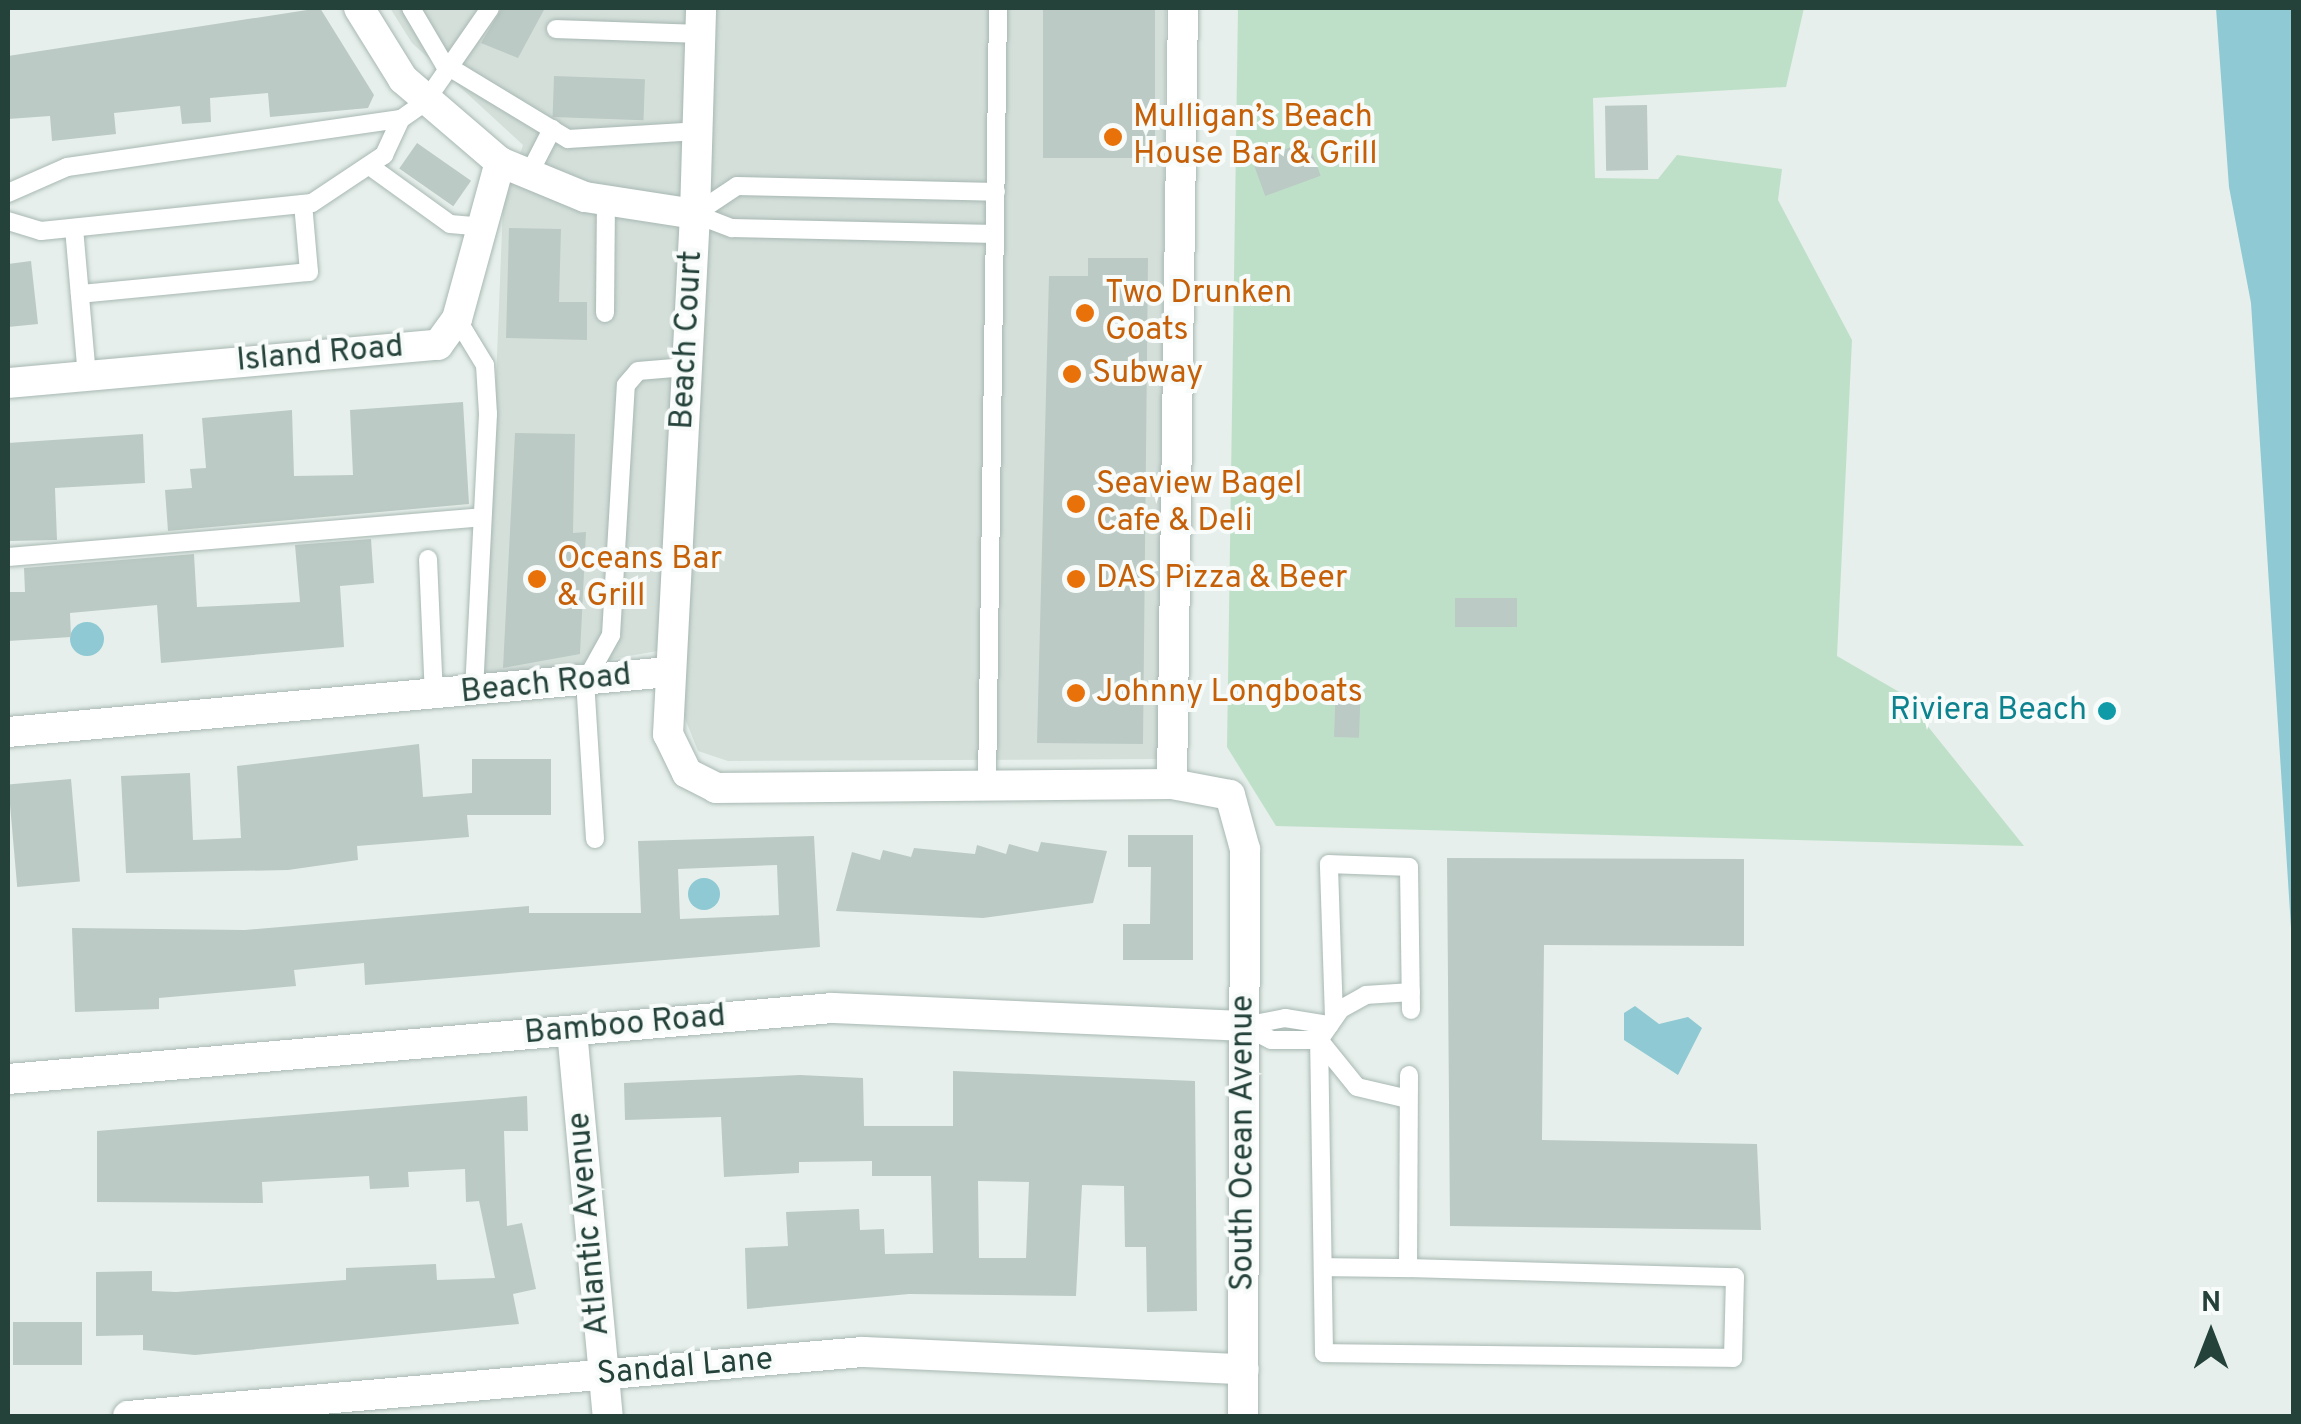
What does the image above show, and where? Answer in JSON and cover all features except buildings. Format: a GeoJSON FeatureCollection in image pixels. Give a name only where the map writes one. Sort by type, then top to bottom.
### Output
{"type":"FeatureCollection","features":[{"type":"Feature","properties":{"kind":"street"},"geometry":{"type":"LineString","coordinates":[[358,8],[413,111],[528,176],[606,201],[694,214]]}},
{"type":"Feature","properties":{"kind":"street"},"geometry":{"type":"LineString","coordinates":[[1172,784],[1182,8]]}},
{"type":"Feature","properties":{"kind":"street","name":"Beach Court"},"geometry":{"type":"LineString","coordinates":[[669,672],[694,214],[700,20]]}},
{"type":"Feature","properties":{"kind":"street"},"geometry":{"type":"LineString","coordinates":[[457,319],[500,162]]}},
{"type":"Feature","properties":{"kind":"street","name":"Island Road"},"geometry":{"type":"LineString","coordinates":[[8,383],[438,345],[457,319]]}},
{"type":"Feature","properties":{"kind":"street","name":"Beach Road"},"geometry":{"type":"LineString","coordinates":[[8,732],[669,672],[670,749],[703,783],[1172,784]]}},
{"type":"Feature","properties":{"kind":"street","name":"South Ocean Avenue"},"geometry":{"type":"LineString","coordinates":[[1172,784],[1230,795],[1245,870],[1244,1416]]}},
{"type":"Feature","properties":{"kind":"street","name":"Bamboo Road"},"geometry":{"type":"LineString","coordinates":[[8,1080],[832,1008],[1244,1026]]}},
{"type":"Feature","properties":{"kind":"street","name":"Atlantic Avenue"},"geometry":{"type":"LineString","coordinates":[[572,1031],[608,1416]]}},
{"type":"Feature","properties":{"kind":"street","name":"Sandal Lane"},"geometry":{"type":"LineString","coordinates":[[128,1416],[864,1352],[1244,1369]]}},
{"type":"Feature","properties":{"kind":"lane"},"geometry":{"type":"LineString","coordinates":[[411,8],[444,64],[568,138],[697,131]]}},
{"type":"Feature","properties":{"kind":"lane"},"geometry":{"type":"LineString","coordinates":[[8,220],[74,228],[303,204],[348,187],[371,166],[444,64],[490,8]]}},
{"type":"Feature","properties":{"kind":"lane"},"geometry":{"type":"LineString","coordinates":[[988,786],[998,8]]}},
{"type":"Feature","properties":{"kind":"lane"},"geometry":{"type":"LineString","coordinates":[[556,30],[700,20]]}},
{"type":"Feature","properties":{"kind":"lane"},"geometry":{"type":"LineString","coordinates":[[8,193],[67,167],[413,111]]}},
{"type":"Feature","properties":{"kind":"lane"},"geometry":{"type":"LineString","coordinates":[[528,176],[552,129]]}},
{"type":"Feature","properties":{"kind":"lane"},"geometry":{"type":"LineString","coordinates":[[371,166],[450,224],[482,227]]}},
{"type":"Feature","properties":{"kind":"lane"},"geometry":{"type":"LineString","coordinates":[[694,214],[738,186],[996,192]]}},
{"type":"Feature","properties":{"kind":"lane"},"geometry":{"type":"LineString","coordinates":[[605,312],[606,201]]}},
{"type":"Feature","properties":{"kind":"lane"},"geometry":{"type":"LineString","coordinates":[[80,294],[308,272],[303,204]]}},
{"type":"Feature","properties":{"kind":"lane"},"geometry":{"type":"LineString","coordinates":[[694,214],[732,228],[995,234]]}},
{"type":"Feature","properties":{"kind":"lane"},"geometry":{"type":"LineString","coordinates":[[74,228],[87,376]]}},
{"type":"Feature","properties":{"kind":"lane"},"geometry":{"type":"LineString","coordinates":[[457,319],[485,365],[474,692]]}},
{"type":"Feature","properties":{"kind":"lane"},"geometry":{"type":"LineString","coordinates":[[595,839],[585,682],[610,635],[626,384],[638,371],[686,367]]}},
{"type":"Feature","properties":{"kind":"lane"},"geometry":{"type":"LineString","coordinates":[[8,558],[481,517]]}},
{"type":"Feature","properties":{"kind":"lane"},"geometry":{"type":"LineString","coordinates":[[428,558],[434,696]]}},
{"type":"Feature","properties":{"kind":"lane"},"geometry":{"type":"LineString","coordinates":[[1323,1267],[1735,1277],[1733,1358],[1324,1353],[1323,1267],[1329,864],[1409,866],[1411,1001],[1366,996],[1327,1028]]}},
{"type":"Feature","properties":{"kind":"lane"},"geometry":{"type":"LineString","coordinates":[[1244,1026],[1285,1018],[1327,1028],[1357,1087],[1408,1099]]}},
{"type":"Feature","properties":{"kind":"lane"},"geometry":{"type":"LineString","coordinates":[[1408,1268],[1409,1075]]}},
{"type":"Feature","properties":{"kind":"shaded area"},"geometry":{"type":"Polygon","coordinates":[[[390,8],[1166,8],[1159,759],[728,761],[698,751],[684,716],[685,646],[484,682],[503,205],[523,145],[412,43],[390,8]]]}},
{"type":"Feature","properties":{"kind":"green space"},"geometry":{"type":"Polygon","coordinates":[[[1238,8],[1804,8],[1786,87],[1593,98],[1595,178],[1658,179],[1677,155],[1782,169],[1778,200],[1852,340],[1837,656],[1901,693],[2024,846],[1276,826],[1227,747],[1238,8]]]}},
{"type":"Feature","properties":{"kind":"water"},"geometry":{"type":"Polygon","coordinates":[[[2216,8],[2293,8],[2293,959],[2251,303],[2229,187],[2216,8]]]}},
{"type":"Feature","properties":{"kind":"water"},"geometry":{"type":"Polygon","coordinates":[[[87,622],[99,627],[104,639],[99,651],[87,656],[75,651],[70,639],[75,627],[87,622]]]}},
{"type":"Feature","properties":{"kind":"water"},"geometry":{"type":"Polygon","coordinates":[[[704,878],[715,883],[720,894],[715,905],[704,910],[693,905],[688,894],[693,883],[704,878]]]}},
{"type":"Feature","properties":{"kind":"water"},"geometry":{"type":"Polygon","coordinates":[[[1635,1006],[1659,1024],[1688,1017],[1702,1028],[1678,1075],[1624,1040],[1624,1013],[1635,1006]]]}},
{"type":"Feature","properties":{"kind":"place","name":"Mulligan’s Beach House Bar & Grill"},"geometry":{"type":"Point","coordinates":[1113,137]}},
{"type":"Feature","properties":{"kind":"place","name":"Two Drunken Goats"},"geometry":{"type":"Point","coordinates":[1085,313]}},
{"type":"Feature","properties":{"kind":"place","name":"Subway"},"geometry":{"type":"Point","coordinates":[1072,374]}},
{"type":"Feature","properties":{"kind":"place","name":"Seaview Bagel Cafe & Deli"},"geometry":{"type":"Point","coordinates":[1076,504]}},
{"type":"Feature","properties":{"kind":"place","name":"Oceans Bar & Grill"},"geometry":{"type":"Point","coordinates":[537,579]}},
{"type":"Feature","properties":{"kind":"place","name":"DAS Pizza & Beer"},"geometry":{"type":"Point","coordinates":[1076,579]}},
{"type":"Feature","properties":{"kind":"place","name":"Johnny Longboats"},"geometry":{"type":"Point","coordinates":[1076,693]}},
{"type":"Feature","properties":{"kind":"place","name":"Riviera Beach"},"geometry":{"type":"Point","coordinates":[2107,711]}}]}
